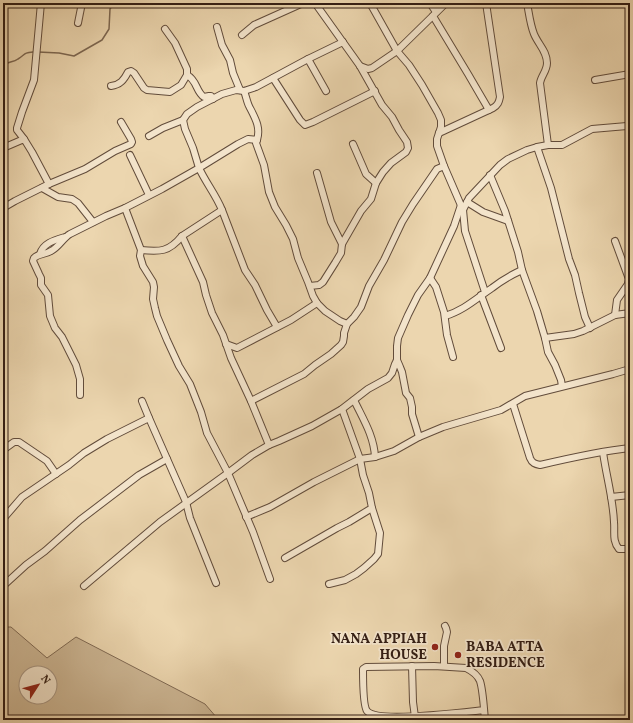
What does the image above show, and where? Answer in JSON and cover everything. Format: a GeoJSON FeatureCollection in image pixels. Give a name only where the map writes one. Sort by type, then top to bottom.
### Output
{"type":"FeatureCollection","features":[{"type":"Feature","properties":{"kind":"street"},"geometry":{"type":"LineString","coordinates":[[41,3],[34,80],[17,130],[32,152],[49,184]]}},
{"type":"Feature","properties":{"kind":"street"},"geometry":{"type":"LineString","coordinates":[[78,23],[82,3]]}},
{"type":"Feature","properties":{"kind":"street"},"geometry":{"type":"LineString","coordinates":[[242,34],[254,25],[302,3]]}},
{"type":"Feature","properties":{"kind":"street"},"geometry":{"type":"LineString","coordinates":[[310,286],[319,285],[323,282],[336,263],[341,253],[342,244],[361,211],[371,199],[376,183],[391,163],[406,152],[408,148],[407,142],[392,117],[382,105],[360,66],[315,3]]}},
{"type":"Feature","properties":{"kind":"street"},"geometry":{"type":"LineString","coordinates":[[370,3],[397,50],[422,85],[441,120],[437,146],[461,205],[465,231],[483,294],[501,348]]}},
{"type":"Feature","properties":{"kind":"street"},"geometry":{"type":"LineString","coordinates":[[430,3],[489,110]]}},
{"type":"Feature","properties":{"kind":"street"},"geometry":{"type":"LineString","coordinates":[[360,66],[368,69],[372,68],[397,50],[446,3]]}},
{"type":"Feature","properties":{"kind":"street"},"geometry":{"type":"LineString","coordinates":[[439,133],[489,110],[497,106],[499,103],[500,97],[486,3]]}},
{"type":"Feature","properties":{"kind":"street"},"geometry":{"type":"LineString","coordinates":[[527,3],[533,32],[546,56],[547,62],[540,84],[548,145]]}},
{"type":"Feature","properties":{"kind":"street"},"geometry":{"type":"LineString","coordinates":[[217,27],[222,45],[230,60],[233,73],[257,123],[259,134],[256,143],[264,165],[269,192],[275,207],[293,239],[298,258],[313,296],[317,303],[330,314],[347,324]]}},
{"type":"Feature","properties":{"kind":"street"},"geometry":{"type":"LineString","coordinates":[[165,29],[175,43],[187,69],[188,75],[192,78],[201,96],[211,96],[213,99]]}},
{"type":"Feature","properties":{"kind":"street"},"geometry":{"type":"LineString","coordinates":[[149,136],[163,128],[183,120],[193,109],[213,99],[236,90],[242,91],[256,87],[343,42]]}},
{"type":"Feature","properties":{"kind":"street"},"geometry":{"type":"LineString","coordinates":[[308,59],[326,91]]}},
{"type":"Feature","properties":{"kind":"street"},"geometry":{"type":"LineString","coordinates":[[111,86],[119,84],[128,72],[131,71],[147,90],[170,92],[181,85],[188,75]]}},
{"type":"Feature","properties":{"kind":"street"},"geometry":{"type":"LineString","coordinates":[[594,80],[630,74]]}},
{"type":"Feature","properties":{"kind":"street"},"geometry":{"type":"LineString","coordinates":[[273,78],[300,120],[305,125],[375,91]]}},
{"type":"Feature","properties":{"kind":"street"},"geometry":{"type":"LineString","coordinates":[[183,120],[199,168],[217,198],[245,270],[255,285],[277,327]]}},
{"type":"Feature","properties":{"kind":"street"},"geometry":{"type":"LineString","coordinates":[[3,208],[49,184],[85,169],[115,151],[131,144],[131,139],[121,122]]}},
{"type":"Feature","properties":{"kind":"street"},"geometry":{"type":"LineString","coordinates":[[420,437],[412,414],[410,398],[406,393],[398,360],[398,338],[418,295],[430,278],[454,226],[461,205],[468,200],[500,165],[508,159],[527,150],[548,145],[562,145],[592,129],[629,127]]}},
{"type":"Feature","properties":{"kind":"street"},"geometry":{"type":"LineString","coordinates":[[3,148],[24,139]]}},
{"type":"Feature","properties":{"kind":"street"},"geometry":{"type":"LineString","coordinates":[[80,395],[80,379],[76,365],[62,337],[55,328],[50,316],[48,295],[41,285],[39,274],[33,261],[36,255],[50,252],[58,246],[65,237],[168,186],[238,144],[248,140],[257,140]]}},
{"type":"Feature","properties":{"kind":"street"},"geometry":{"type":"LineString","coordinates":[[353,144],[366,174],[376,183]]}},
{"type":"Feature","properties":{"kind":"street"},"geometry":{"type":"LineString","coordinates":[[537,147],[547,174],[569,259],[576,275],[578,293],[590,328]]}},
{"type":"Feature","properties":{"kind":"street"},"geometry":{"type":"LineString","coordinates":[[130,155],[149,195]]}},
{"type":"Feature","properties":{"kind":"street"},"geometry":{"type":"LineString","coordinates":[[251,401],[304,374],[314,365],[331,354],[343,342],[347,324],[361,307],[368,286],[384,260],[402,222],[437,169],[444,166]]}},
{"type":"Feature","properties":{"kind":"street"},"geometry":{"type":"LineString","coordinates":[[317,173],[331,222],[342,244]]}},
{"type":"Feature","properties":{"kind":"street"},"geometry":{"type":"LineString","coordinates":[[490,175],[496,187],[508,221],[522,270],[537,311],[548,352],[555,365],[562,386]]}},
{"type":"Feature","properties":{"kind":"street"},"geometry":{"type":"LineString","coordinates":[[42,188],[58,197],[72,199],[78,203],[93,222]]}},
{"type":"Feature","properties":{"kind":"street"},"geometry":{"type":"LineString","coordinates":[[461,205],[468,200]]}},
{"type":"Feature","properties":{"kind":"street"},"geometry":{"type":"LineString","coordinates":[[468,200],[483,212],[508,221]]}},
{"type":"Feature","properties":{"kind":"street"},"geometry":{"type":"LineString","coordinates":[[125,208],[141,250],[140,256],[143,266],[153,282],[153,299],[167,340],[179,366],[190,384],[201,412],[207,433],[228,473],[253,532],[270,579]]}},
{"type":"Feature","properties":{"kind":"street"},"geometry":{"type":"LineString","coordinates":[[141,250],[162,251],[170,248],[178,242],[182,236],[222,210]]}},
{"type":"Feature","properties":{"kind":"street"},"geometry":{"type":"LineString","coordinates":[[182,236],[203,282],[212,313],[269,444]]}},
{"type":"Feature","properties":{"kind":"street"},"geometry":{"type":"LineString","coordinates":[[615,241],[629,279],[628,284],[617,300],[615,315]]}},
{"type":"Feature","properties":{"kind":"street"},"geometry":{"type":"LineString","coordinates":[[446,316],[461,309],[511,275],[522,270]]}},
{"type":"Feature","properties":{"kind":"street"},"geometry":{"type":"LineString","coordinates":[[430,278],[436,287],[446,316],[447,335],[453,357]]}},
{"type":"Feature","properties":{"kind":"street"},"geometry":{"type":"LineString","coordinates":[[231,358],[237,348],[291,320],[317,303]]}},
{"type":"Feature","properties":{"kind":"street"},"geometry":{"type":"LineString","coordinates":[[545,338],[582,332],[615,315],[630,313]]}},
{"type":"Feature","properties":{"kind":"street"},"geometry":{"type":"LineString","coordinates":[[226,344],[237,348]]}},
{"type":"Feature","properties":{"kind":"street"},"geometry":{"type":"LineString","coordinates":[[84,586],[152,528],[252,455],[269,444],[312,426],[342,409],[368,389],[388,378],[392,374],[398,360]]}},
{"type":"Feature","properties":{"kind":"street"},"geometry":{"type":"LineString","coordinates":[[246,517],[270,507],[314,482],[360,459],[386,454],[443,427],[501,410],[514,404],[525,396],[630,369]]}},
{"type":"Feature","properties":{"kind":"street"},"geometry":{"type":"LineString","coordinates":[[354,400],[369,432],[374,446],[375,457]]}},
{"type":"Feature","properties":{"kind":"street"},"geometry":{"type":"LineString","coordinates":[[142,401],[186,502],[190,518],[216,582]]}},
{"type":"Feature","properties":{"kind":"street"},"geometry":{"type":"LineString","coordinates":[[514,404],[530,458],[535,464],[540,465],[570,457],[630,448]]}},
{"type":"Feature","properties":{"kind":"street"},"geometry":{"type":"LineString","coordinates":[[329,584],[345,580],[356,574],[374,560],[378,554],[380,533],[363,475],[360,459],[342,409]]}},
{"type":"Feature","properties":{"kind":"street"},"geometry":{"type":"LineString","coordinates":[[3,519],[22,497],[92,447],[149,418]]}},
{"type":"Feature","properties":{"kind":"street"},"geometry":{"type":"LineString","coordinates":[[3,450],[14,442],[19,442],[46,461],[56,474]]}},
{"type":"Feature","properties":{"kind":"street"},"geometry":{"type":"LineString","coordinates":[[374,446],[381,449],[386,454]]}},
{"type":"Feature","properties":{"kind":"street"},"geometry":{"type":"LineString","coordinates":[[603,452],[615,524],[614,540],[619,549],[630,549]]}},
{"type":"Feature","properties":{"kind":"street"},"geometry":{"type":"LineString","coordinates":[[3,586],[80,520],[139,475],[167,459]]}},
{"type":"Feature","properties":{"kind":"street"},"geometry":{"type":"LineString","coordinates":[[611,497],[630,494]]}},
{"type":"Feature","properties":{"kind":"street"},"geometry":{"type":"LineString","coordinates":[[285,558],[372,508]]}},
{"type":"Feature","properties":{"kind":"street"},"geometry":{"type":"LineString","coordinates":[[444,666],[444,646],[447,632],[445,626]]}},
{"type":"Feature","properties":{"kind":"street"},"geometry":{"type":"LineString","coordinates":[[412,666],[415,716]]}},
{"type":"Feature","properties":{"kind":"street"},"geometry":{"type":"LineString","coordinates":[[484,710],[435,716],[389,718],[375,716],[367,711],[364,705],[363,669],[444,666],[463,668],[471,671],[480,681],[484,710],[485,720]]}},
{"type":"Feature","properties":{"kind":"shaded area"},"geometry":{"type":"Polygon","coordinates":[[[3,627],[11,627],[47,658],[76,637],[205,704],[217,718],[216,720],[3,720],[3,627]]]}},
{"type":"Feature","properties":{"kind":"waterway"},"geometry":{"type":"LineString","coordinates":[[38,52],[59,53],[74,56],[102,40],[109,29],[110,9],[114,3],[123,5],[127,3]]}},
{"type":"Feature","properties":{"kind":"waterway"},"geometry":{"type":"LineString","coordinates":[[3,65],[16,60],[26,53],[33,52]]}},
{"type":"Feature","properties":{"kind":"place","name":"NANA APPIAH HOUSE"},"geometry":{"type":"Point","coordinates":[435,647]}},
{"type":"Feature","properties":{"kind":"place","name":"BABA ATTA RESIDENCE"},"geometry":{"type":"Point","coordinates":[458,655]}}]}
